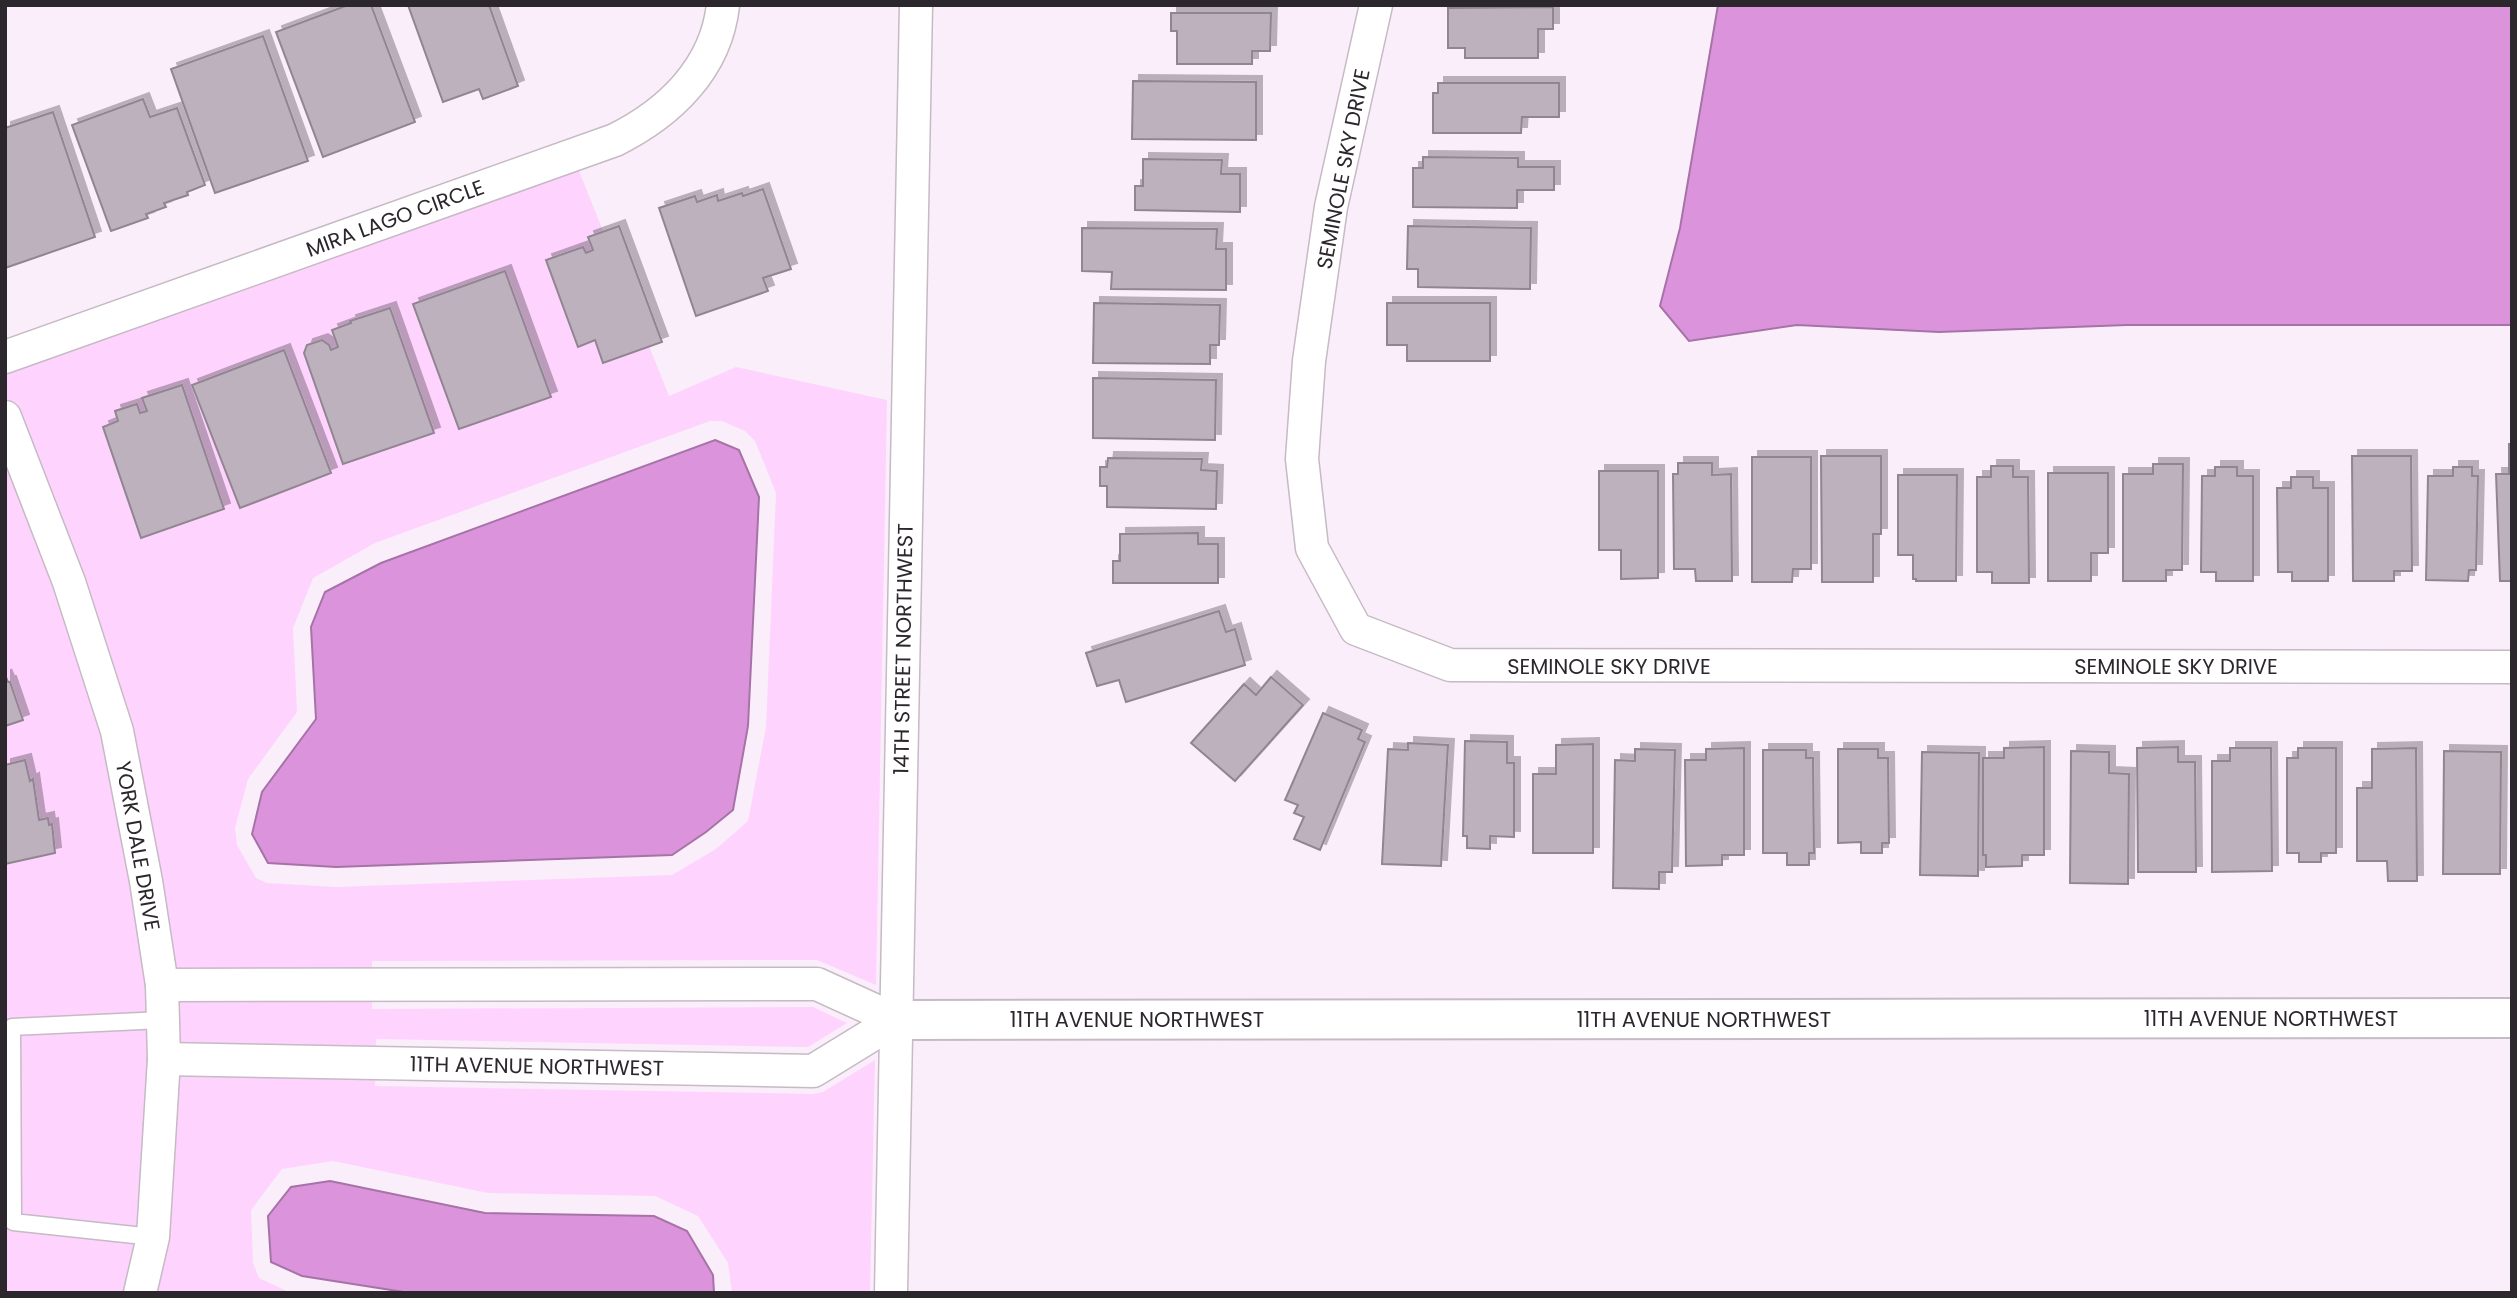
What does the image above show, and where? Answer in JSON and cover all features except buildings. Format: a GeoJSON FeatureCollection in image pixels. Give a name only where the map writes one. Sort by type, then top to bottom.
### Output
{"type":"FeatureCollection","features":[{"type":"Feature","properties":{"kind":"street","name":"MIRA LAGO CIRCLE"},"geometry":{"type":"LineString","coordinates":[[5,357],[615,140],[658,115],[689,83],[708,53],[723,5]]}},
{"type":"Feature","properties":{"kind":"street","name":"14TH STREET NORTHWEST"},"geometry":{"type":"LineString","coordinates":[[891,1293],[916,5]]}},
{"type":"Feature","properties":{"kind":"street","name":"SEMINOLE SKY DRIVE"},"geometry":{"type":"LineString","coordinates":[[1376,5],[1331,207],[1309,362],[1302,459],[1312,548],[1356,629],[1450,666],[2512,667]]}},
{"type":"Feature","properties":{"kind":"street","name":"YORK DALE DRIVE"},"geometry":{"type":"LineString","coordinates":[[5,417],[69,582],[117,731],[146,881],[162,985],[164,1059],[153,1237],[140,1293]]}},
{"type":"Feature","properties":{"kind":"street","name":"11TH AVENUE NORTHWEST"},"geometry":{"type":"LineString","coordinates":[[162,985],[817,984],[897,1020],[2512,1018]]}},
{"type":"Feature","properties":{"kind":"street","name":"11TH AVENUE NORTHWEST"},"geometry":{"type":"LineString","coordinates":[[164,1059],[813,1070],[897,1020]]}},
{"type":"Feature","properties":{"kind":"lane"},"geometry":{"type":"LineString","coordinates":[[153,1237],[12,1222],[12,1027],[163,1020]]}},
{"type":"Feature","properties":{"kind":"shaded area"},"geometry":{"type":"Polygon","coordinates":[[[1718,5],[2512,5],[2512,325],[2127,325],[1939,332],[1797,325],[1689,341],[1660,306],[1680,228],[1718,5]]]}},
{"type":"Feature","properties":{"kind":"shaded area"},"geometry":{"type":"Polygon","coordinates":[[[575,161],[669,396],[736,367],[887,400],[876,985],[817,960],[372,961],[372,1009],[813,1007],[847,1023],[808,1047],[376,1039],[375,1086],[813,1094],[823,1092],[875,1060],[870,1293],[732,1293],[728,1263],[698,1216],[655,1196],[488,1193],[333,1161],[282,1169],[251,1210],[253,1263],[259,1278],[291,1293],[5,1293],[5,359],[575,161]],[[710,421],[375,543],[313,578],[293,628],[297,712],[248,779],[235,828],[237,845],[256,878],[267,883],[336,887],[672,875],[716,849],[748,821],[766,727],[776,493],[755,441],[745,431],[722,421],[710,421]]]}},
{"type":"Feature","properties":{"kind":"shaded area"},"geometry":{"type":"Polygon","coordinates":[[[715,440],[739,450],[759,497],[748,726],[733,810],[672,855],[336,867],[268,863],[252,834],[262,792],[316,719],[311,627],[325,592],[381,563],[715,440]]]}},
{"type":"Feature","properties":{"kind":"shaded area"},"geometry":{"type":"Polygon","coordinates":[[[330,1181],[485,1213],[654,1216],[687,1231],[713,1275],[714,1293],[410,1293],[302,1276],[271,1262],[268,1216],[291,1187],[330,1181]]]}}]}
